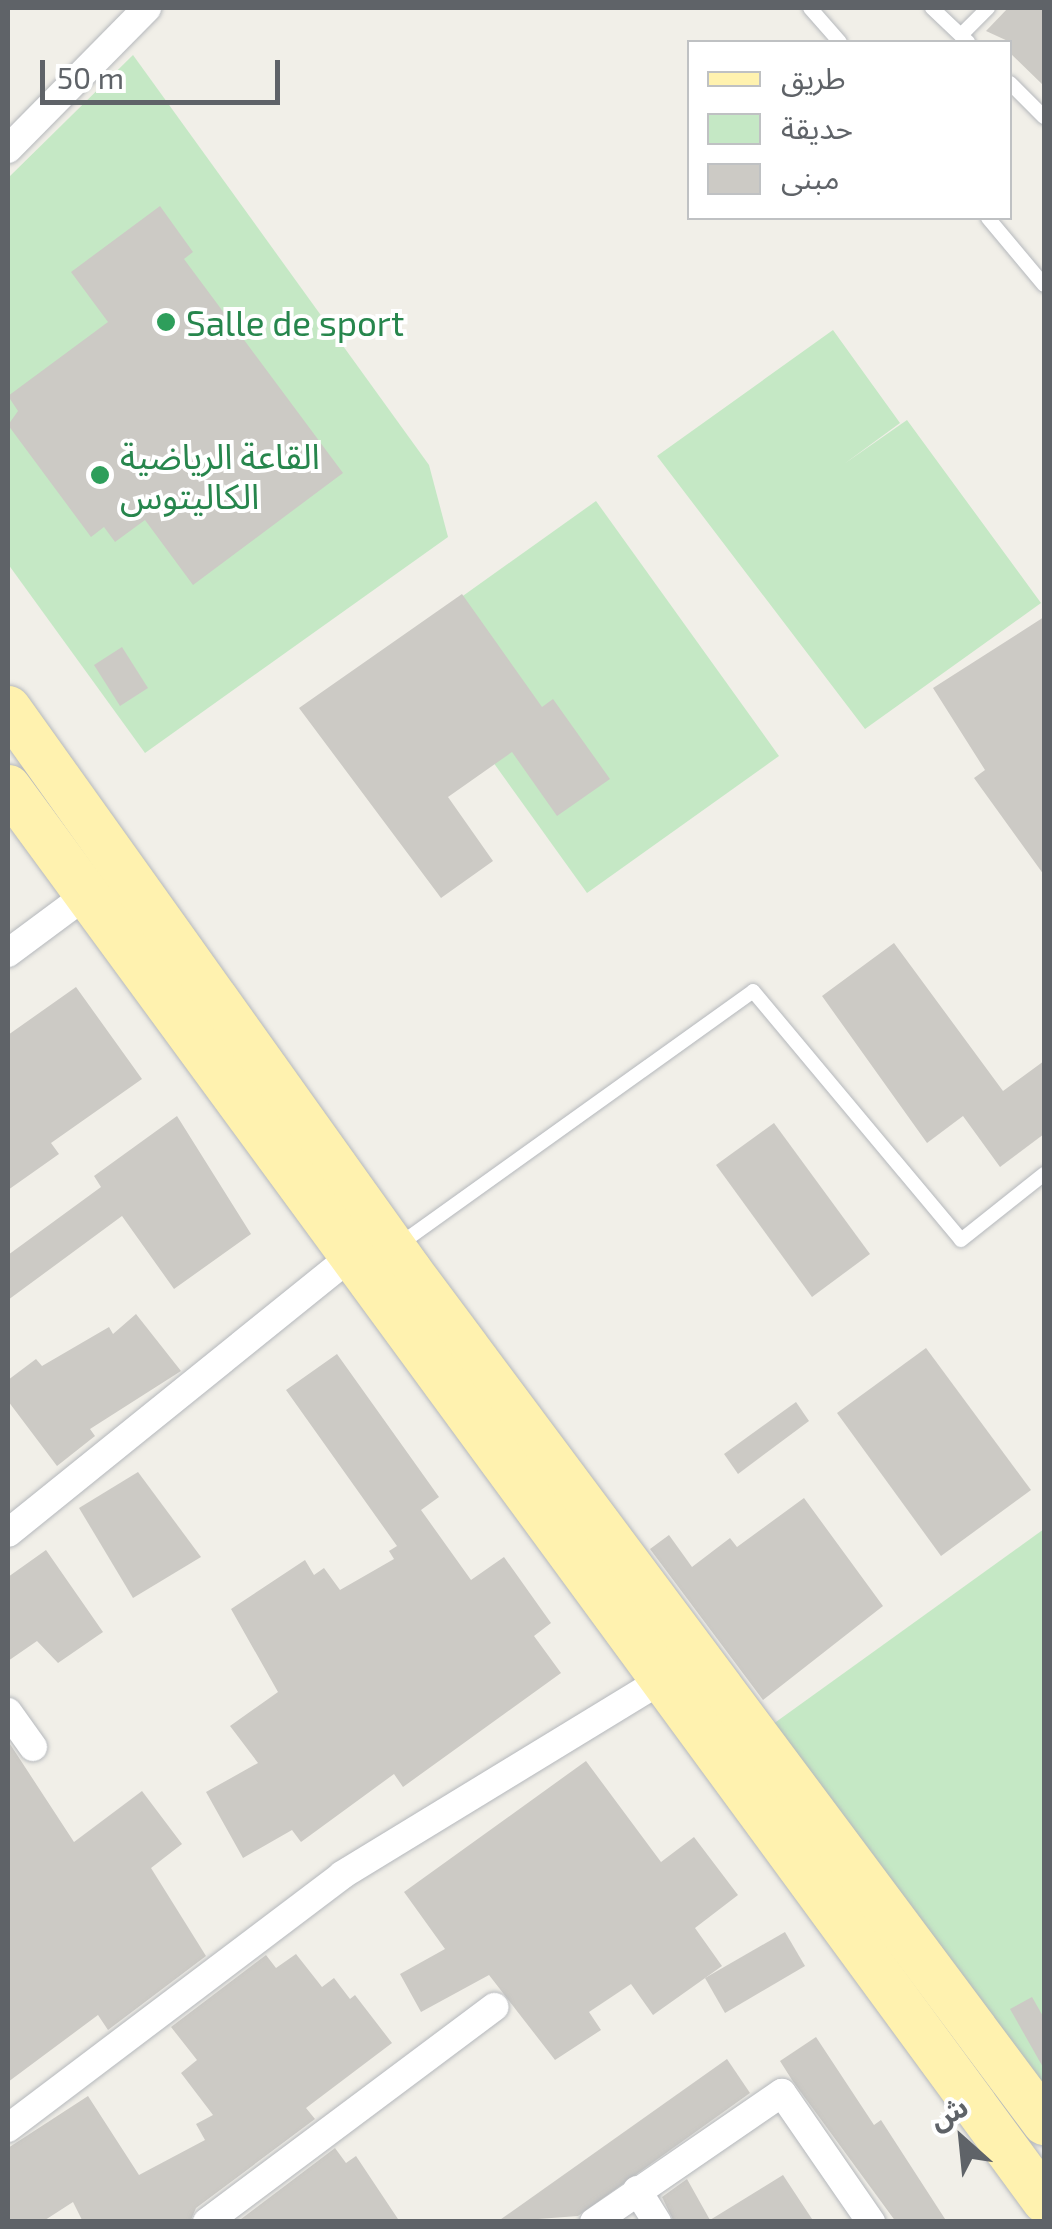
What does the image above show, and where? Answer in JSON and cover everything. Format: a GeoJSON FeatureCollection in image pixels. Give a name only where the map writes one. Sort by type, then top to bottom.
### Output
{"type":"FeatureCollection","features":[{"type":"Feature","properties":{"kind":"main road"},"geometry":{"type":"LineString","coordinates":[[8,708],[394,1249],[1044,2122]]}},
{"type":"Feature","properties":{"kind":"main road"},"geometry":{"type":"LineString","coordinates":[[8,787],[1044,2200]]}},
{"type":"Feature","properties":{"kind":"street"},"geometry":{"type":"LineString","coordinates":[[8,149],[146,8]]}},
{"type":"Feature","properties":{"kind":"street"},"geometry":{"type":"LineString","coordinates":[[8,953],[86,895]]}},
{"type":"Feature","properties":{"kind":"street"},"geometry":{"type":"LineString","coordinates":[[8,1533],[350,1257]]}},
{"type":"Feature","properties":{"kind":"street"},"geometry":{"type":"LineString","coordinates":[[8,2128],[342,1875],[662,1680]]}},
{"type":"Feature","properties":{"kind":"street"},"geometry":{"type":"LineString","coordinates":[[8,1712],[33,1747]]}},
{"type":"Feature","properties":{"kind":"street"},"geometry":{"type":"LineString","coordinates":[[207,2222],[494,2007]]}},
{"type":"Feature","properties":{"kind":"street"},"geometry":{"type":"LineString","coordinates":[[594,2222],[782,2094],[871,2222]]}},
{"type":"Feature","properties":{"kind":"street"},"geometry":{"type":"LineString","coordinates":[[637,2190],[658,2222]]}},
{"type":"Feature","properties":{"kind":"lane"},"geometry":{"type":"LineString","coordinates":[[810,8],[838,40]]}},
{"type":"Feature","properties":{"kind":"lane"},"geometry":{"type":"LineString","coordinates":[[932,8],[964,39],[988,8]]}},
{"type":"Feature","properties":{"kind":"lane"},"geometry":{"type":"LineString","coordinates":[[1012,85],[1044,117]]}},
{"type":"Feature","properties":{"kind":"lane"},"geometry":{"type":"LineString","coordinates":[[990,220],[1044,286]]}},
{"type":"Feature","properties":{"kind":"lane"},"geometry":{"type":"LineString","coordinates":[[394,1249],[753,991],[960,1240],[1044,1174]]}},
{"type":"Feature","properties":{"kind":"green space","name":"Salle de sport"},"geometry":{"type":"Polygon","coordinates":[[[133,55],[429,465],[448,537],[145,753],[8,564],[8,178],[133,55]]]}},
{"type":"Feature","properties":{"kind":"green space"},"geometry":{"type":"Polygon","coordinates":[[[833,330],[900,423],[844,464],[907,420],[1041,603],[865,729],[657,456],[833,330]]]}},
{"type":"Feature","properties":{"kind":"green space"},"geometry":{"type":"Polygon","coordinates":[[[596,501],[779,756],[587,893],[404,638],[596,501]]]}},
{"type":"Feature","properties":{"kind":"green space"},"geometry":{"type":"Polygon","coordinates":[[[1044,1529],[1044,2092],[758,1735],[1044,1529]]]}},
{"type":"Feature","properties":{"kind":"building"},"geometry":{"type":"Polygon","coordinates":[[[1008,8],[1044,8],[1044,86],[1012,55],[1012,40],[986,31],[1008,8]]]}},
{"type":"Feature","properties":{"kind":"building"},"geometry":{"type":"Polygon","coordinates":[[[160,206],[193,252],[184,259],[343,473],[193,585],[145,520],[115,542],[104,527],[91,537],[8,425],[18,411],[8,396],[108,322],[71,272],[160,206]]]}},
{"type":"Feature","properties":{"kind":"building"},"geometry":{"type":"Polygon","coordinates":[[[462,594],[542,707],[553,699],[610,779],[557,816],[512,752],[448,797],[493,861],[441,898],[299,708],[462,594]]]}},
{"type":"Feature","properties":{"kind":"building"},"geometry":{"type":"Polygon","coordinates":[[[1044,617],[1044,875],[974,778],[985,770],[933,688],[1044,617]]]}},
{"type":"Feature","properties":{"kind":"building"},"geometry":{"type":"Polygon","coordinates":[[[122,647],[148,688],[120,706],[94,665],[122,647]]]}},
{"type":"Feature","properties":{"kind":"building"},"geometry":{"type":"Polygon","coordinates":[[[894,943],[1003,1091],[1044,1061],[1044,1134],[1000,1167],[963,1116],[927,1143],[822,996],[894,943]]]}},
{"type":"Feature","properties":{"kind":"building"},"geometry":{"type":"Polygon","coordinates":[[[76,987],[142,1079],[51,1143],[59,1154],[8,1190],[8,1035],[76,987]]]}},
{"type":"Feature","properties":{"kind":"building"},"geometry":{"type":"Polygon","coordinates":[[[177,1116],[251,1234],[174,1289],[122,1216],[8,1300],[8,1255],[101,1187],[94,1176],[177,1116]]]}},
{"type":"Feature","properties":{"kind":"building"},"geometry":{"type":"Polygon","coordinates":[[[774,1123],[870,1254],[812,1297],[716,1165],[774,1123]]]}},
{"type":"Feature","properties":{"kind":"building"},"geometry":{"type":"Polygon","coordinates":[[[136,1314],[181,1371],[90,1429],[95,1436],[57,1466],[8,1401],[8,1380],[36,1359],[42,1366],[109,1327],[113,1334],[136,1314]]]}},
{"type":"Feature","properties":{"kind":"building"},"geometry":{"type":"Polygon","coordinates":[[[926,1348],[1031,1490],[941,1556],[837,1413],[926,1348]]]}},
{"type":"Feature","properties":{"kind":"building"},"geometry":{"type":"Polygon","coordinates":[[[337,1354],[439,1497],[421,1510],[471,1580],[504,1557],[551,1623],[534,1636],[561,1673],[403,1787],[394,1774],[301,1842],[292,1830],[243,1858],[206,1792],[258,1763],[230,1726],[278,1692],[231,1609],[305,1560],[314,1575],[324,1568],[340,1590],[394,1559],[389,1551],[397,1546],[286,1390],[337,1354]]]}},
{"type":"Feature","properties":{"kind":"building"},"geometry":{"type":"Polygon","coordinates":[[[796,1402],[809,1421],[738,1474],[724,1454],[796,1402]]]}},
{"type":"Feature","properties":{"kind":"building"},"geometry":{"type":"Polygon","coordinates":[[[138,1472],[201,1557],[133,1598],[79,1508],[138,1472]]]}},
{"type":"Feature","properties":{"kind":"building"},"geometry":{"type":"Polygon","coordinates":[[[804,1498],[883,1606],[763,1700],[650,1549],[669,1535],[692,1567],[730,1538],[737,1547],[804,1498]]]}},
{"type":"Feature","properties":{"kind":"building"},"geometry":{"type":"Polygon","coordinates":[[[46,1550],[103,1632],[58,1663],[37,1641],[8,1661],[8,1577],[46,1550]]]}},
{"type":"Feature","properties":{"kind":"building"},"geometry":{"type":"Polygon","coordinates":[[[8,1741],[74,1842],[142,1791],[182,1844],[151,1868],[206,1956],[108,2030],[98,2015],[8,2082],[8,1741]]]}},
{"type":"Feature","properties":{"kind":"building"},"geometry":{"type":"Polygon","coordinates":[[[586,1761],[661,1862],[694,1837],[738,1895],[695,1928],[722,1966],[653,2015],[631,1984],[589,2012],[601,2030],[555,2060],[489,1975],[421,2012],[400,1974],[445,1949],[404,1892],[586,1761]]]}},
{"type":"Feature","properties":{"kind":"building"},"geometry":{"type":"Polygon","coordinates":[[[785,1932],[805,1966],[725,2013],[705,1978],[785,1932]]]}},
{"type":"Feature","properties":{"kind":"building"},"geometry":{"type":"Polygon","coordinates":[[[296,1954],[322,1987],[334,1978],[350,1999],[355,1995],[392,2043],[306,2108],[315,2119],[196,2208],[190,2222],[83,2222],[73,2202],[42,2222],[8,2222],[8,2148],[88,2096],[139,2175],[205,2140],[196,2124],[213,2115],[181,2073],[197,2060],[171,2027],[266,1955],[276,1968],[296,1954]]]}},
{"type":"Feature","properties":{"kind":"building"},"geometry":{"type":"Polygon","coordinates":[[[1032,1997],[1044,2018],[1044,2069],[1010,2009],[1032,1997]]]}},
{"type":"Feature","properties":{"kind":"building"},"geometry":{"type":"Polygon","coordinates":[[[816,2037],[874,2125],[881,2120],[947,2222],[896,2222],[792,2080],[780,2061],[816,2037]]]}},
{"type":"Feature","properties":{"kind":"building"},"geometry":{"type":"Polygon","coordinates":[[[727,2059],[750,2093],[578,2216],[497,2222],[727,2059]]]}},
{"type":"Feature","properties":{"kind":"building"},"geometry":{"type":"Polygon","coordinates":[[[335,2148],[346,2163],[356,2156],[400,2222],[237,2222],[335,2148]]]}},
{"type":"Feature","properties":{"kind":"building"},"geometry":{"type":"Polygon","coordinates":[[[783,2175],[814,2222],[674,2222],[662,2197],[687,2179],[710,2220],[783,2175]]]}},
{"type":"Feature","properties":{"kind":"place","name":"Salle de sport"},"geometry":{"type":"Point","coordinates":[166,322]}},
{"type":"Feature","properties":{"kind":"place","name":"القاعة الرياضية الكاليتوس"},"geometry":{"type":"Point","coordinates":[100,475]}}]}
